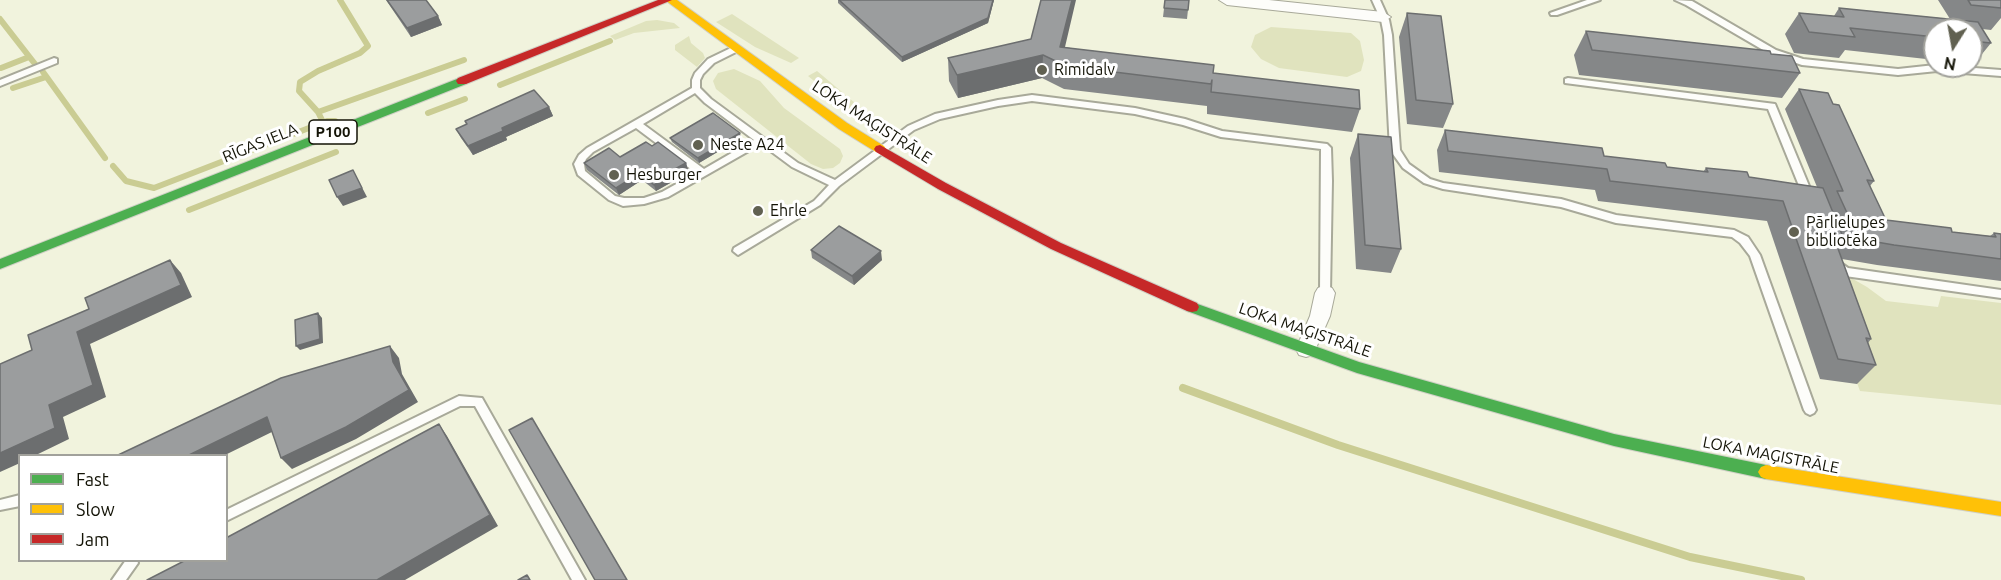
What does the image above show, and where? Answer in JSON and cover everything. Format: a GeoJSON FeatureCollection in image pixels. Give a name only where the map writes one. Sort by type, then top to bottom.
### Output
{"type":"FeatureCollection","features":[{"type":"Feature","properties":{"kind":"main road","name":"LOKA MAĢISTRĀLE"},"geometry":{"type":"LineString","coordinates":[[668,0],[843,126],[942,186],[1056,246],[1201,311],[1306,349],[1421,386],[1614,440],[1800,479],[2001,509]]}},
{"type":"Feature","properties":{"kind":"main road","name":"RĪGAS IELA"},"geometry":{"type":"LineString","coordinates":[[0,264],[668,0]]}},
{"type":"Feature","properties":{"kind":"street"},"geometry":{"type":"LineString","coordinates":[[1227,0],[1383,17]]}},
{"type":"Feature","properties":{"kind":"street"},"geometry":{"type":"LineString","coordinates":[[1306,349],[1320,316],[1324,293]]}},
{"type":"Feature","properties":{"kind":"lane"},"geometry":{"type":"LineString","coordinates":[[1376,0],[1388,35],[1395,150],[1406,166],[1427,181],[1443,186],[1561,203],[1616,219],[1734,234],[1744,240],[1755,255],[1810,411]]}},
{"type":"Feature","properties":{"kind":"lane"},"geometry":{"type":"LineString","coordinates":[[1554,13],[1596,0]]}},
{"type":"Feature","properties":{"kind":"lane"},"geometry":{"type":"LineString","coordinates":[[1679,0],[1689,2],[1773,52],[1802,62],[1898,72],[1937,68],[2001,73]]}},
{"type":"Feature","properties":{"kind":"lane"},"geometry":{"type":"LineString","coordinates":[[735,49],[705,67],[696,80],[696,89],[708,101],[795,165],[836,184]]}},
{"type":"Feature","properties":{"kind":"lane"},"geometry":{"type":"LineString","coordinates":[[0,83],[54,61]]}},
{"type":"Feature","properties":{"kind":"lane"},"geometry":{"type":"LineString","coordinates":[[1568,81],[1772,106],[1814,209]]}},
{"type":"Feature","properties":{"kind":"lane"},"geometry":{"type":"LineString","coordinates":[[696,89],[590,150],[579,164],[581,173],[612,198],[623,202],[654,198],[682,185],[761,140]]}},
{"type":"Feature","properties":{"kind":"lane"},"geometry":{"type":"LineString","coordinates":[[738,251],[817,203],[836,184],[911,128],[938,117],[998,103],[1032,98],[1135,111],[1185,122],[1221,134],[1324,146],[1328,181],[1324,293]]}},
{"type":"Feature","properties":{"kind":"lane"},"geometry":{"type":"LineString","coordinates":[[636,123],[703,173]]}},
{"type":"Feature","properties":{"kind":"lane"},"geometry":{"type":"LineString","coordinates":[[1834,258],[1838,267],[1845,272],[2001,294]]}},
{"type":"Feature","properties":{"kind":"lane"},"geometry":{"type":"LineString","coordinates":[[228,515],[459,401],[478,401],[579,580]]}},
{"type":"Feature","properties":{"kind":"lane"},"geometry":{"type":"LineString","coordinates":[[0,505],[18,500]]}},
{"type":"Feature","properties":{"kind":"lane"},"geometry":{"type":"LineString","coordinates":[[118,580],[132,562]]}},
{"type":"Feature","properties":{"kind":"green space"},"geometry":{"type":"Polygon","coordinates":[[[732,14],[799,58],[791,63],[755,47],[716,22],[732,14]]]}},
{"type":"Feature","properties":{"kind":"green space"},"geometry":{"type":"Polygon","coordinates":[[[646,21],[674,23],[680,28],[634,33],[615,40],[610,36],[646,21]]]}},
{"type":"Feature","properties":{"kind":"green space"},"geometry":{"type":"Polygon","coordinates":[[[1271,27],[1351,33],[1360,41],[1364,60],[1361,71],[1347,77],[1279,68],[1261,59],[1251,47],[1255,35],[1271,27]]]}},
{"type":"Feature","properties":{"kind":"green space"},"geometry":{"type":"Polygon","coordinates":[[[689,36],[691,43],[703,53],[705,58],[697,67],[675,50],[675,45],[689,36]]]}},
{"type":"Feature","properties":{"kind":"green space"},"geometry":{"type":"Polygon","coordinates":[[[734,69],[760,81],[784,108],[840,149],[843,156],[840,163],[833,168],[823,169],[811,164],[716,89],[713,81],[718,73],[734,69]]]}},
{"type":"Feature","properties":{"kind":"green space"},"geometry":{"type":"Polygon","coordinates":[[[817,71],[861,108],[890,127],[876,128],[848,109],[849,105],[844,105],[808,76],[817,71]]]}},
{"type":"Feature","properties":{"kind":"green space"},"geometry":{"type":"Polygon","coordinates":[[[1809,254],[1867,287],[1886,301],[1938,307],[1941,296],[2001,303],[2001,405],[1860,391],[1809,254]]]}},
{"type":"Feature","properties":{"kind":"building"},"geometry":{"type":"Polygon","coordinates":[[[387,0],[426,0],[438,16],[407,28],[387,0]]]}},
{"type":"Feature","properties":{"kind":"building"},"geometry":{"type":"Polygon","coordinates":[[[839,0],[993,0],[988,18],[902,57],[839,0]]]}},
{"type":"Feature","properties":{"kind":"building"},"geometry":{"type":"Polygon","coordinates":[[[1041,0],[1072,0],[1060,47],[1214,65],[1213,73],[1359,90],[1360,109],[1211,92],[1212,80],[1211,84],[1066,66],[1043,55],[957,75],[948,58],[1031,39],[1041,0]]]}},
{"type":"Feature","properties":{"kind":"building"},"geometry":{"type":"Polygon","coordinates":[[[1165,0],[1189,0],[1188,10],[1164,8],[1165,0]]]}},
{"type":"Feature","properties":{"kind":"building"},"geometry":{"type":"Polygon","coordinates":[[[1968,0],[2001,0],[2001,8],[1971,5],[1968,0]]]}},
{"type":"Feature","properties":{"kind":"building"},"geometry":{"type":"Polygon","coordinates":[[[1839,8],[1938,18],[1923,18],[1923,36],[1850,28],[1855,37],[1809,32],[1799,13],[1844,17],[1839,8]]]}},
{"type":"Feature","properties":{"kind":"building"},"geometry":{"type":"Polygon","coordinates":[[[1407,13],[1441,16],[1453,104],[1416,100],[1407,13]]]}},
{"type":"Feature","properties":{"kind":"building"},"geometry":{"type":"Polygon","coordinates":[[[1983,30],[1991,43],[1983,42],[1983,30]]]}},
{"type":"Feature","properties":{"kind":"building"},"geometry":{"type":"Polygon","coordinates":[[[1586,31],[1770,51],[1771,54],[1792,56],[1800,73],[1592,50],[1586,31]]]}},
{"type":"Feature","properties":{"kind":"building"},"geometry":{"type":"Polygon","coordinates":[[[1799,89],[1828,93],[1833,104],[1839,105],[1874,181],[1867,180],[1886,220],[1951,228],[1952,232],[1996,237],[1994,233],[2001,234],[2001,259],[1859,239],[1837,191],[1843,191],[1799,89]]]}},
{"type":"Feature","properties":{"kind":"building"},"geometry":{"type":"Polygon","coordinates":[[[534,90],[549,107],[502,128],[503,131],[468,146],[456,129],[467,124],[465,121],[534,90]]]}},
{"type":"Feature","properties":{"kind":"building"},"geometry":{"type":"Polygon","coordinates":[[[713,113],[740,133],[698,158],[670,138],[713,113]]]}},
{"type":"Feature","properties":{"kind":"building"},"geometry":{"type":"Polygon","coordinates":[[[1445,130],[1602,148],[1604,156],[1665,163],[1667,167],[1708,172],[1706,168],[1747,172],[1749,177],[1823,188],[1843,237],[1833,235],[1871,339],[1866,338],[1876,365],[1838,359],[1783,201],[1610,181],[1607,169],[1448,151],[1445,130]]]}},
{"type":"Feature","properties":{"kind":"building"},"geometry":{"type":"Polygon","coordinates":[[[1358,134],[1391,137],[1401,249],[1365,245],[1358,134]]]}},
{"type":"Feature","properties":{"kind":"building"},"geometry":{"type":"Polygon","coordinates":[[[646,142],[652,146],[658,142],[686,163],[654,185],[640,173],[616,188],[584,163],[609,148],[620,157],[646,142]]]}},
{"type":"Feature","properties":{"kind":"building"},"geometry":{"type":"Polygon","coordinates":[[[353,170],[362,188],[337,197],[329,180],[353,170]]]}},
{"type":"Feature","properties":{"kind":"building"},"geometry":{"type":"Polygon","coordinates":[[[839,226],[881,251],[852,276],[811,250],[839,226]]]}},
{"type":"Feature","properties":{"kind":"building"},"geometry":{"type":"Polygon","coordinates":[[[170,260],[181,285],[77,332],[93,385],[49,405],[55,428],[0,453],[0,364],[32,350],[28,335],[89,309],[85,298],[170,260]]]}},
{"type":"Feature","properties":{"kind":"building"},"geometry":{"type":"Polygon","coordinates":[[[318,313],[320,339],[296,346],[295,320],[318,313]]]}},
{"type":"Feature","properties":{"kind":"building"},"geometry":{"type":"Polygon","coordinates":[[[390,346],[393,362],[409,390],[346,427],[281,458],[267,417],[191,454],[120,454],[281,378],[390,346]]]}},
{"type":"Feature","properties":{"kind":"building"},"geometry":{"type":"Polygon","coordinates":[[[532,418],[627,580],[595,580],[509,430],[532,418]]]}},
{"type":"Feature","properties":{"kind":"building"},"geometry":{"type":"Polygon","coordinates":[[[439,424],[490,515],[377,580],[147,580],[182,562],[228,562],[228,537],[439,424]]]}},
{"type":"Feature","properties":{"kind":"building"},"geometry":{"type":"Polygon","coordinates":[[[527,575],[530,580],[518,580],[527,575]]]}},
{"type":"Feature","properties":{"kind":"waterway"},"geometry":{"type":"LineString","coordinates":[[318,112],[299,91],[300,82],[318,71],[360,53],[368,46],[340,0]]}},
{"type":"Feature","properties":{"kind":"waterway"},"geometry":{"type":"LineString","coordinates":[[0,19],[35,64]]}},
{"type":"Feature","properties":{"kind":"waterway"},"geometry":{"type":"LineString","coordinates":[[500,85],[610,41]]}},
{"type":"Feature","properties":{"kind":"waterway"},"geometry":{"type":"LineString","coordinates":[[1,68],[29,57]]}},
{"type":"Feature","properties":{"kind":"waterway"},"geometry":{"type":"LineString","coordinates":[[318,112],[464,60]]}},
{"type":"Feature","properties":{"kind":"waterway"},"geometry":{"type":"LineString","coordinates":[[43,72],[105,158]]}},
{"type":"Feature","properties":{"kind":"waterway"},"geometry":{"type":"LineString","coordinates":[[13,88],[46,77]]}},
{"type":"Feature","properties":{"kind":"waterway"},"geometry":{"type":"LineString","coordinates":[[428,113],[465,99]]}},
{"type":"Feature","properties":{"kind":"waterway"},"geometry":{"type":"LineString","coordinates":[[318,112],[323,122]]}},
{"type":"Feature","properties":{"kind":"waterway"},"geometry":{"type":"LineString","coordinates":[[113,166],[126,181],[154,188],[327,121],[335,121]]}},
{"type":"Feature","properties":{"kind":"waterway"},"geometry":{"type":"LineString","coordinates":[[189,210],[336,152]]}},
{"type":"Feature","properties":{"kind":"waterway"},"geometry":{"type":"LineString","coordinates":[[1183,388],[1338,445],[1690,557],[1801,580]]}},
{"type":"Feature","properties":{"kind":"traffic: fast"},"geometry":{"type":"LineString","coordinates":[[0,264],[462,81]]}},
{"type":"Feature","properties":{"kind":"traffic: fast"},"geometry":{"type":"LineString","coordinates":[[1192,307],[1357,367],[1614,440],[1766,472]]}},
{"type":"Feature","properties":{"kind":"traffic: slow"},"geometry":{"type":"LineString","coordinates":[[670,0],[843,126],[880,149]]}},
{"type":"Feature","properties":{"kind":"traffic: slow"},"geometry":{"type":"LineString","coordinates":[[1766,472],[2001,509]]}},
{"type":"Feature","properties":{"kind":"traffic: jam"},"geometry":{"type":"LineString","coordinates":[[462,81],[667,0]]}},
{"type":"Feature","properties":{"kind":"traffic: jam"},"geometry":{"type":"LineString","coordinates":[[880,149],[942,186],[1056,246],[1192,307]]}},
{"type":"Feature","properties":{"kind":"place","name":"Rimidalv"},"geometry":{"type":"Point","coordinates":[1042,70]}},
{"type":"Feature","properties":{"kind":"place","name":"Neste A24"},"geometry":{"type":"Point","coordinates":[698,145]}},
{"type":"Feature","properties":{"kind":"place","name":"Hesburger"},"geometry":{"type":"Point","coordinates":[614,175]}},
{"type":"Feature","properties":{"kind":"place","name":"Ehrle"},"geometry":{"type":"Point","coordinates":[758,211]}},
{"type":"Feature","properties":{"kind":"place","name":"Pārlielupes bibliotēka"},"geometry":{"type":"Point","coordinates":[1794,232]}}]}
